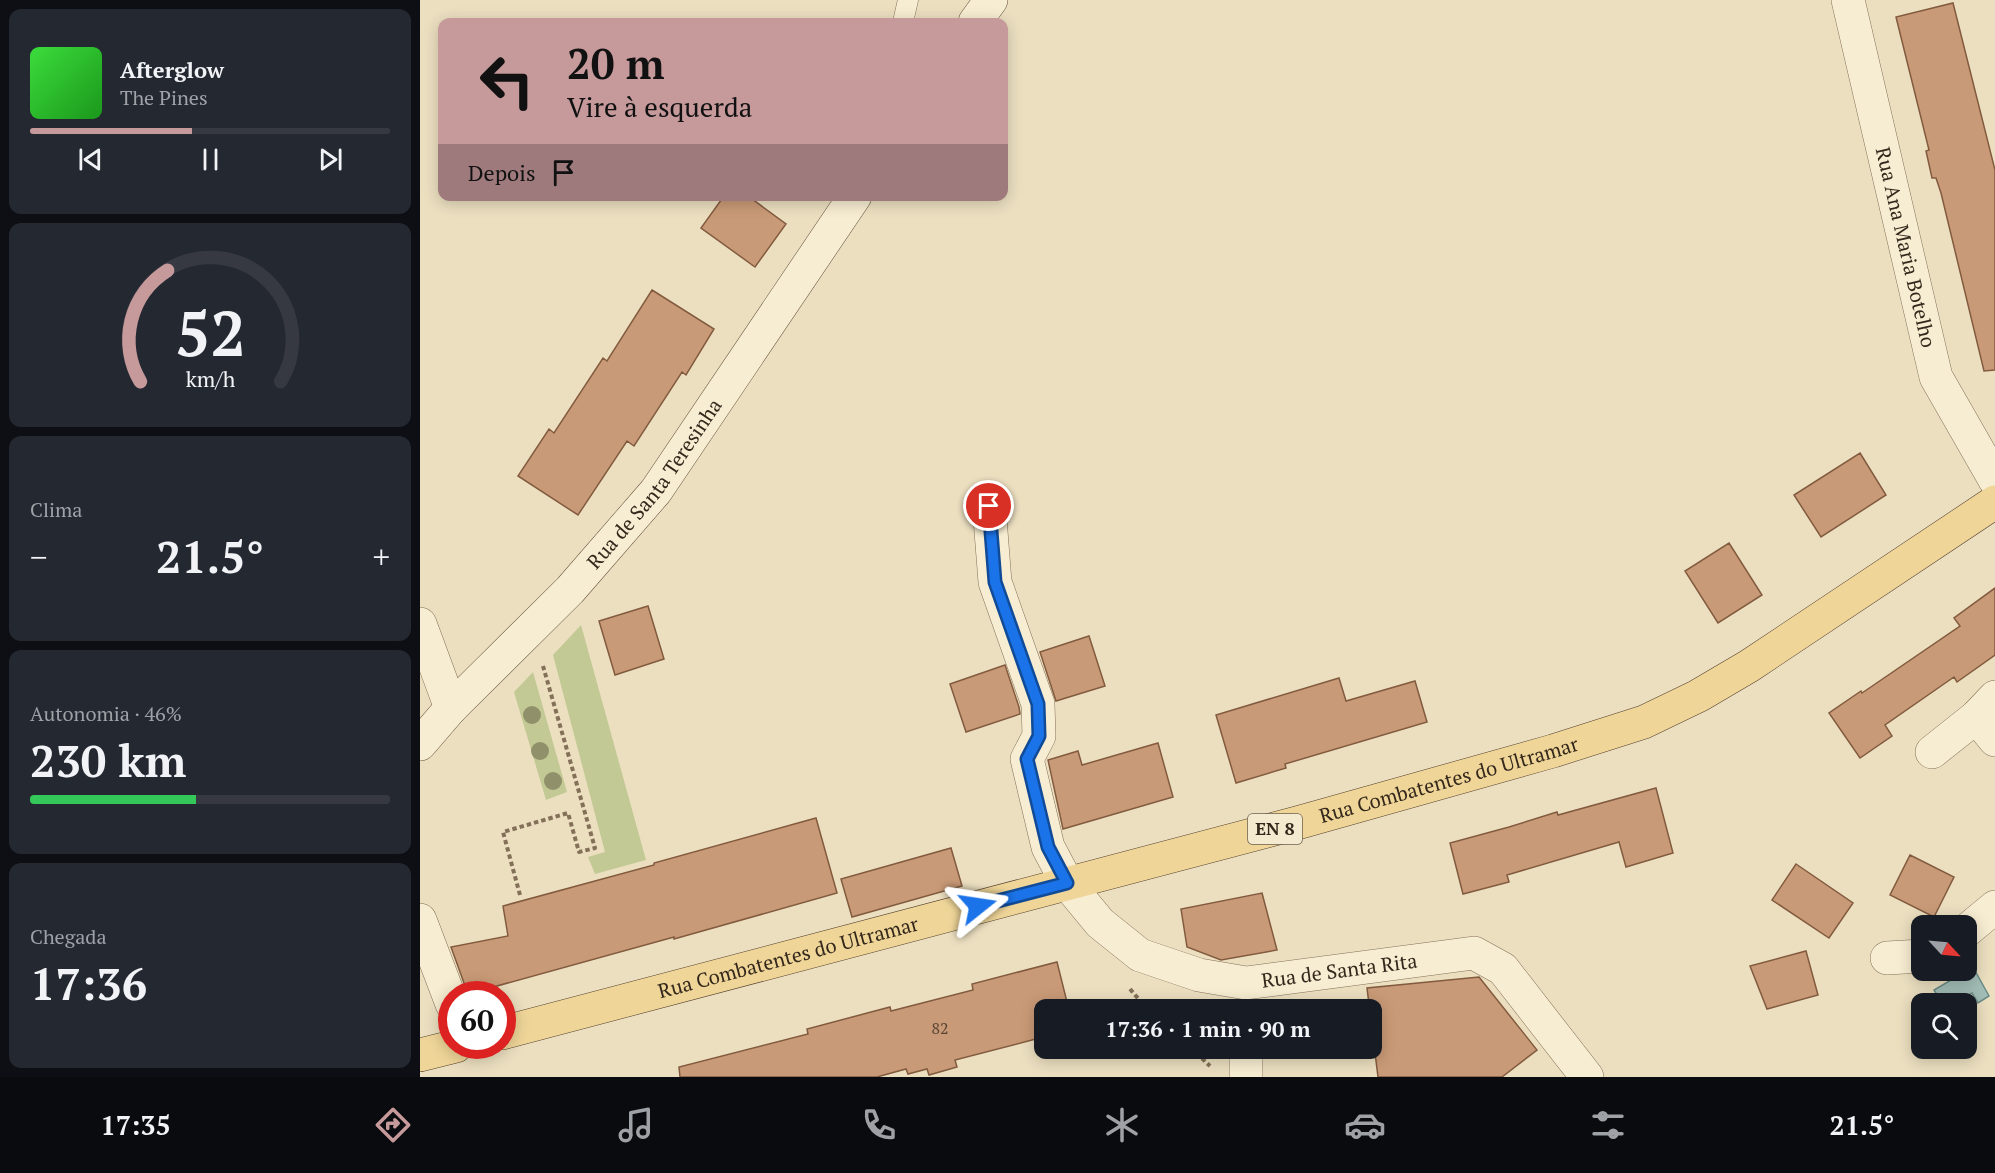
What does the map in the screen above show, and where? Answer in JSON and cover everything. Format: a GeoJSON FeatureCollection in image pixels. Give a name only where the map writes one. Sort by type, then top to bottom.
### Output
{"type":"FeatureCollection","features":[{"type":"Feature","properties":{"kind":"main road","name":"Rua Combatentes do Ultramar"},"geometry":{"type":"LineString","coordinates":[[516,1029],[1308,820],[1553,751],[1644,722],[1698,696],[1749,666],[1993,503]]}},
{"type":"Feature","properties":{"kind":"main road"},"geometry":{"type":"LineString","coordinates":[[420,1055],[438,1050]]}},
{"type":"Feature","properties":{"kind":"street"},"geometry":{"type":"LineString","coordinates":[[978,18],[991,0]]}},
{"type":"Feature","properties":{"kind":"street","name":"Rua Ana Maria Botelho"},"geometry":{"type":"LineString","coordinates":[[1848,0],[1936,377],[1993,503]]}},
{"type":"Feature","properties":{"kind":"street","name":"Rua de Santa Teresinha"},"geometry":{"type":"LineString","coordinates":[[420,744],[451,708],[570,590],[656,491],[852,201]]}},
{"type":"Feature","properties":{"kind":"street","name":"Rua de Santa Rita"},"geometry":{"type":"LineString","coordinates":[[989,506],[995,582],[1038,704],[1039,736],[1027,759],[1048,847],[1067,883],[1100,923],[1140,955],[1199,975],[1246,996],[1474,953],[1503,969],[1587,1077]]}},
{"type":"Feature","properties":{"kind":"street"},"geometry":{"type":"LineString","coordinates":[[420,624],[451,708]]}},
{"type":"Feature","properties":{"kind":"street"},"geometry":{"type":"LineString","coordinates":[[1932,752],[1989,718]]}},
{"type":"Feature","properties":{"kind":"street"},"geometry":{"type":"LineString","coordinates":[[1977,922],[1995,907]]}},
{"type":"Feature","properties":{"kind":"street"},"geometry":{"type":"LineString","coordinates":[[420,920],[443,981]]}},
{"type":"Feature","properties":{"kind":"street"},"geometry":{"type":"LineString","coordinates":[[1887,958],[1911,957]]}},
{"type":"Feature","properties":{"kind":"street"},"geometry":{"type":"LineString","coordinates":[[1230,1074],[1239,1059]]}},
{"type":"Feature","properties":{"kind":"lane"},"geometry":{"type":"LineString","coordinates":[[904,18],[908,0]]}},
{"type":"Feature","properties":{"kind":"path"},"geometry":{"type":"LineString","coordinates":[[520,896],[502,832],[568,813],[579,852],[595,848],[532,628]]}},
{"type":"Feature","properties":{"kind":"path"},"geometry":{"type":"LineString","coordinates":[[1208,1059],[1230,1074]]}},
{"type":"Feature","properties":{"kind":"green space"},"geometry":{"type":"Polygon","coordinates":[[[581,625],[646,860],[595,874],[588,857],[605,852],[553,655],[581,625]]]}},
{"type":"Feature","properties":{"kind":"green space"},"geometry":{"type":"Polygon","coordinates":[[[533,672],[567,792],[546,800],[514,692],[533,672]]]}},
{"type":"Feature","properties":{"kind":"water"},"geometry":{"type":"Polygon","coordinates":[[[1977,974],[1989,996],[1978,1003],[1977,993],[1936,993],[1934,990],[1949,981],[1977,981],[1977,974]]]}},
{"type":"Feature","properties":{"kind":"building"},"geometry":{"type":"Polygon","coordinates":[[[1953,3],[1995,170],[1995,370],[1984,371],[1941,193],[1936,178],[1932,178],[1926,151],[1929,150],[1896,17],[1953,3]]]}},
{"type":"Feature","properties":{"kind":"building"},"geometry":{"type":"Polygon","coordinates":[[[720,201],[755,201],[786,224],[755,267],[701,228],[720,201]]]}},
{"type":"Feature","properties":{"kind":"building"},"geometry":{"type":"Polygon","coordinates":[[[652,290],[714,329],[686,375],[682,372],[634,446],[627,441],[578,515],[518,476],[549,429],[554,433],[603,358],[607,361],[652,290]]]}},
{"type":"Feature","properties":{"kind":"building"},"geometry":{"type":"Polygon","coordinates":[[[1860,453],[1886,495],[1821,537],[1794,495],[1860,453]]]}},
{"type":"Feature","properties":{"kind":"building"},"geometry":{"type":"Polygon","coordinates":[[[1729,543],[1762,595],[1718,623],[1685,571],[1729,543]]]}},
{"type":"Feature","properties":{"kind":"building"},"geometry":{"type":"Polygon","coordinates":[[[1995,588],[1995,655],[1957,682],[1954,677],[1885,725],[1892,736],[1860,758],[1829,713],[1960,626],[1954,618],[1995,588]]]}},
{"type":"Feature","properties":{"kind":"building"},"geometry":{"type":"Polygon","coordinates":[[[648,606],[664,659],[615,675],[599,621],[648,606]]]}},
{"type":"Feature","properties":{"kind":"building"},"geometry":{"type":"Polygon","coordinates":[[[1089,636],[1105,686],[1056,701],[1040,652],[1089,636]]]}},
{"type":"Feature","properties":{"kind":"building"},"geometry":{"type":"Polygon","coordinates":[[[1005,665],[1020,714],[966,732],[950,684],[1005,665]]]}},
{"type":"Feature","properties":{"kind":"building"},"geometry":{"type":"Polygon","coordinates":[[[1339,678],[1346,701],[1415,681],[1427,722],[1285,764],[1286,768],[1236,783],[1216,715],[1339,678]]]}},
{"type":"Feature","properties":{"kind":"building"},"geometry":{"type":"Polygon","coordinates":[[[1158,743],[1173,797],[1063,829],[1048,760],[1078,751],[1082,765],[1158,743]]]}},
{"type":"Feature","properties":{"kind":"building"},"geometry":{"type":"Polygon","coordinates":[[[1656,788],[1673,853],[1626,867],[1619,842],[1507,875],[1509,882],[1463,894],[1450,843],[1557,812],[1558,815],[1656,788]]]}},
{"type":"Feature","properties":{"kind":"building"},"geometry":{"type":"Polygon","coordinates":[[[816,818],[837,893],[515,981],[463,981],[451,947],[508,936],[503,906],[654,865],[654,863],[816,818]]]}},
{"type":"Feature","properties":{"kind":"building"},"geometry":{"type":"Polygon","coordinates":[[[951,848],[962,886],[852,917],[841,879],[951,848]]]}},
{"type":"Feature","properties":{"kind":"building"},"geometry":{"type":"Polygon","coordinates":[[[1910,855],[1954,877],[1935,915],[1930,915],[1890,895],[1910,855]]]}},
{"type":"Feature","properties":{"kind":"building"},"geometry":{"type":"Polygon","coordinates":[[[1796,864],[1853,903],[1829,938],[1772,900],[1796,864]]]}},
{"type":"Feature","properties":{"kind":"building"},"geometry":{"type":"Polygon","coordinates":[[[1262,893],[1277,950],[1221,960],[1187,947],[1181,909],[1262,893]]]}},
{"type":"Feature","properties":{"kind":"building"},"geometry":{"type":"Polygon","coordinates":[[[1806,951],[1818,995],[1767,1009],[1750,966],[1806,951]]]}},
{"type":"Feature","properties":{"kind":"building"},"geometry":{"type":"Polygon","coordinates":[[[1057,962],[1066,999],[1034,999],[1034,1040],[955,1060],[957,1067],[929,1075],[927,1069],[908,1074],[906,1069],[877,1077],[680,1077],[679,1067],[808,1034],[807,1029],[890,1007],[891,1011],[973,990],[972,984],[1057,962]]]}},
{"type":"Feature","properties":{"kind":"building"},"geometry":{"type":"Polygon","coordinates":[[[1479,977],[1537,1050],[1502,1077],[1378,1077],[1376,1059],[1382,1059],[1382,999],[1368,999],[1367,988],[1479,977]]]}},
{"type":"Feature","properties":{"kind":"route"},"geometry":{"type":"LineString","coordinates":[[978,906],[1067,883],[1048,847],[1027,759],[1039,736],[1038,704],[995,582],[989,506]]}}]}
